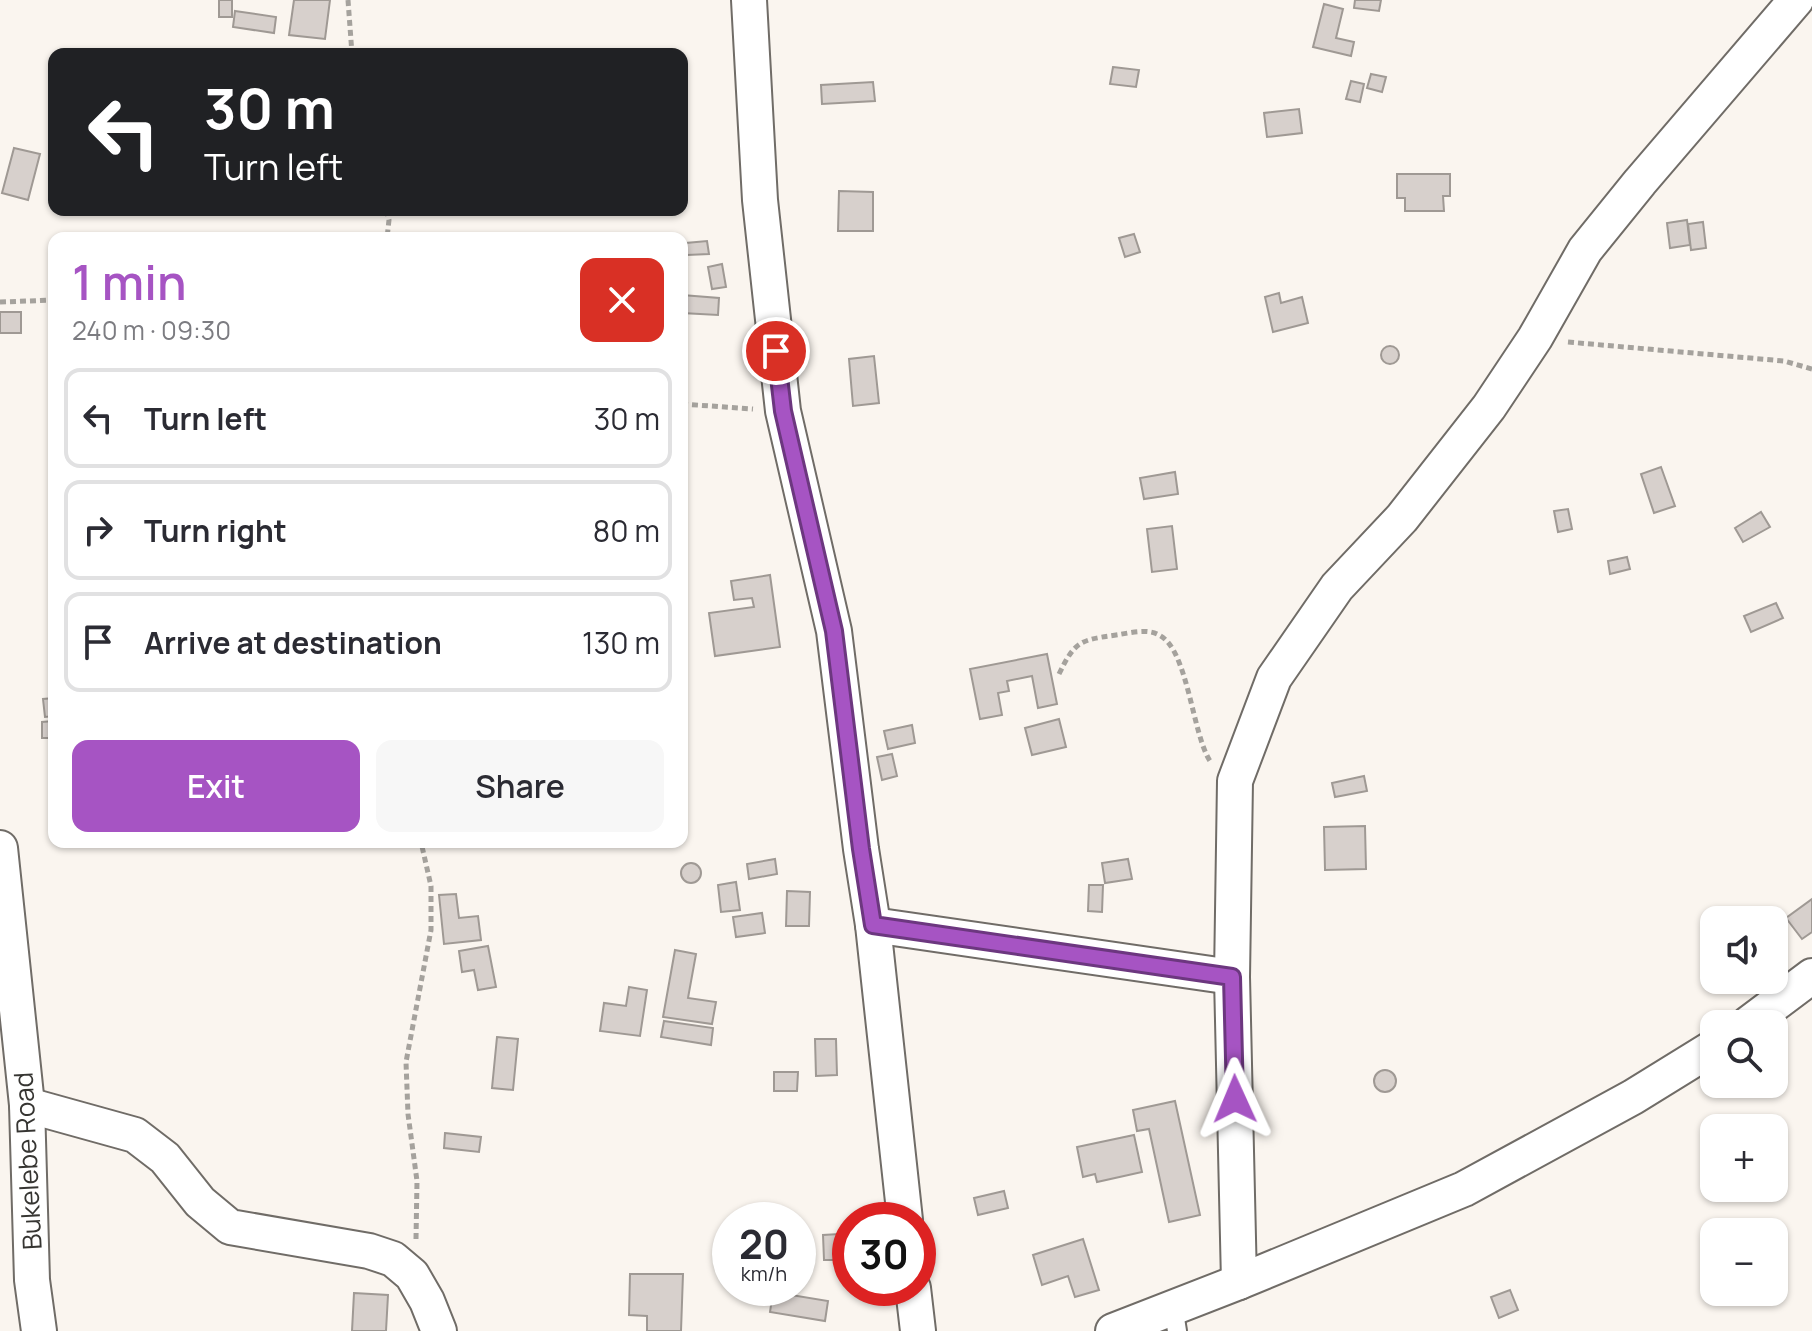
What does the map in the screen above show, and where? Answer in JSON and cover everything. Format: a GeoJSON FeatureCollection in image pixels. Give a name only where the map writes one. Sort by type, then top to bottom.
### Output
{"type":"FeatureCollection","features":[{"type":"Feature","properties":{"kind":"street"},"geometry":{"type":"LineString","coordinates":[[749,0],[760,200],[783,411],[834,631],[873,925],[903,1202]]}},
{"type":"Feature","properties":{"kind":"street"},"geometry":{"type":"LineString","coordinates":[[1239,1282],[1232,977],[1235,781],[1274,678],[1337,587],[1402,518],[1489,407],[1535,338],[1585,250],[1796,0]]}},
{"type":"Feature","properties":{"kind":"street","name":"Bukelebe Road"},"geometry":{"type":"LineString","coordinates":[[0,848],[27,1105],[32,1280],[39,1331]]}},
{"type":"Feature","properties":{"kind":"street"},"geometry":{"type":"LineString","coordinates":[[873,925],[1232,977]]}},
{"type":"Feature","properties":{"kind":"street"},"geometry":{"type":"LineString","coordinates":[[1767,1010],[1812,976]]}},
{"type":"Feature","properties":{"kind":"street"},"geometry":{"type":"LineString","coordinates":[[1113,1331],[1174,1323],[1239,1282],[1464,1189],[1633,1097],[1700,1056]]}},
{"type":"Feature","properties":{"kind":"street"},"geometry":{"type":"LineString","coordinates":[[27,1105],[135,1135],[165,1158],[200,1202],[230,1227],[369,1251],[393,1259],[412,1275],[439,1331]]}},
{"type":"Feature","properties":{"kind":"street"},"geometry":{"type":"LineString","coordinates":[[915,1306],[918,1331]]}},
{"type":"Feature","properties":{"kind":"path"},"geometry":{"type":"LineString","coordinates":[[348,0],[352,48]]}},
{"type":"Feature","properties":{"kind":"path"},"geometry":{"type":"LineString","coordinates":[[0,302],[48,300]]}},
{"type":"Feature","properties":{"kind":"path"},"geometry":{"type":"LineString","coordinates":[[1535,338],[1784,361],[1812,369]]}},
{"type":"Feature","properties":{"kind":"path"},"geometry":{"type":"LineString","coordinates":[[688,404],[783,411]]}},
{"type":"Feature","properties":{"kind":"path"},"geometry":{"type":"LineString","coordinates":[[1059,674],[1071,649],[1089,639],[1149,631],[1161,635],[1170,644],[1185,680],[1207,757],[1219,772],[1235,781]]}},
{"type":"Feature","properties":{"kind":"path"},"geometry":{"type":"LineString","coordinates":[[412,1275],[417,1231],[417,1181],[408,1114],[406,1062],[431,930],[431,886],[422,848]]}},
{"type":"Feature","properties":{"kind":"building"},"geometry":{"type":"Polygon","coordinates":[[[219,0],[232,0],[232,17],[219,17],[219,0]]]}},
{"type":"Feature","properties":{"kind":"building"},"geometry":{"type":"Polygon","coordinates":[[[294,0],[330,0],[325,39],[289,35],[294,0]]]}},
{"type":"Feature","properties":{"kind":"building"},"geometry":{"type":"Polygon","coordinates":[[[1355,0],[1381,0],[1379,11],[1354,8],[1355,0]]]}},
{"type":"Feature","properties":{"kind":"building"},"geometry":{"type":"Polygon","coordinates":[[[1324,4],[1343,9],[1336,38],[1354,42],[1351,56],[1313,47],[1324,4]]]}},
{"type":"Feature","properties":{"kind":"building"},"geometry":{"type":"Polygon","coordinates":[[[235,11],[276,17],[274,33],[233,27],[235,11]]]}},
{"type":"Feature","properties":{"kind":"building"},"geometry":{"type":"Polygon","coordinates":[[[1113,67],[1139,70],[1136,87],[1110,84],[1113,67]]]}},
{"type":"Feature","properties":{"kind":"building"},"geometry":{"type":"Polygon","coordinates":[[[1371,74],[1386,77],[1382,92],[1367,88],[1371,74]]]}},
{"type":"Feature","properties":{"kind":"building"},"geometry":{"type":"Polygon","coordinates":[[[1351,81],[1364,84],[1360,102],[1346,99],[1351,81]]]}},
{"type":"Feature","properties":{"kind":"building"},"geometry":{"type":"Polygon","coordinates":[[[873,82],[875,101],[822,104],[821,85],[873,82]]]}},
{"type":"Feature","properties":{"kind":"building"},"geometry":{"type":"Polygon","coordinates":[[[1299,109],[1302,133],[1267,137],[1264,113],[1299,109]]]}},
{"type":"Feature","properties":{"kind":"building"},"geometry":{"type":"Polygon","coordinates":[[[14,148],[40,154],[28,200],[2,193],[14,148]]]}},
{"type":"Feature","properties":{"kind":"building"},"geometry":{"type":"Polygon","coordinates":[[[1397,174],[1450,174],[1450,196],[1443,196],[1444,211],[1405,211],[1405,198],[1397,198],[1397,174]]]}},
{"type":"Feature","properties":{"kind":"building"},"geometry":{"type":"Polygon","coordinates":[[[839,191],[873,192],[873,231],[838,231],[839,191]]]}},
{"type":"Feature","properties":{"kind":"building"},"geometry":{"type":"Polygon","coordinates":[[[1687,220],[1690,245],[1670,248],[1667,223],[1687,220]]]}},
{"type":"Feature","properties":{"kind":"building"},"geometry":{"type":"Polygon","coordinates":[[[1703,222],[1706,248],[1691,250],[1688,224],[1703,222]]]}},
{"type":"Feature","properties":{"kind":"building"},"geometry":{"type":"Polygon","coordinates":[[[1134,234],[1140,252],[1125,257],[1119,238],[1134,234]]]}},
{"type":"Feature","properties":{"kind":"building"},"geometry":{"type":"Polygon","coordinates":[[[707,241],[709,254],[688,255],[688,243],[707,241]]]}},
{"type":"Feature","properties":{"kind":"building"},"geometry":{"type":"Polygon","coordinates":[[[722,264],[726,287],[712,289],[708,267],[722,264]]]}},
{"type":"Feature","properties":{"kind":"building"},"geometry":{"type":"Polygon","coordinates":[[[1279,293],[1281,303],[1302,297],[1308,323],[1273,332],[1265,297],[1279,293]]]}},
{"type":"Feature","properties":{"kind":"building"},"geometry":{"type":"Polygon","coordinates":[[[688,295],[719,298],[718,315],[688,313],[688,295]]]}},
{"type":"Feature","properties":{"kind":"building"},"geometry":{"type":"Polygon","coordinates":[[[0,312],[21,312],[21,333],[0,333],[0,312]]]}},
{"type":"Feature","properties":{"kind":"building"},"geometry":{"type":"Polygon","coordinates":[[[1390,346],[1399,355],[1390,364],[1381,355],[1390,346]]]}},
{"type":"Feature","properties":{"kind":"building"},"geometry":{"type":"Polygon","coordinates":[[[874,356],[879,403],[853,406],[849,359],[874,356]]]}},
{"type":"Feature","properties":{"kind":"building"},"geometry":{"type":"Polygon","coordinates":[[[1661,467],[1675,506],[1654,513],[1641,474],[1661,467]]]}},
{"type":"Feature","properties":{"kind":"building"},"geometry":{"type":"Polygon","coordinates":[[[1175,472],[1178,494],[1144,499],[1140,478],[1175,472]]]}},
{"type":"Feature","properties":{"kind":"building"},"geometry":{"type":"Polygon","coordinates":[[[1568,509],[1572,529],[1558,532],[1554,511],[1568,509]]]}},
{"type":"Feature","properties":{"kind":"building"},"geometry":{"type":"Polygon","coordinates":[[[1761,512],[1770,527],[1743,542],[1735,528],[1761,512]]]}},
{"type":"Feature","properties":{"kind":"building"},"geometry":{"type":"Polygon","coordinates":[[[1172,526],[1177,569],[1152,572],[1147,529],[1172,526]]]}},
{"type":"Feature","properties":{"kind":"building"},"geometry":{"type":"Polygon","coordinates":[[[1627,557],[1630,569],[1610,574],[1608,561],[1627,557]]]}},
{"type":"Feature","properties":{"kind":"building"},"geometry":{"type":"Polygon","coordinates":[[[770,575],[780,647],[715,656],[709,613],[754,607],[752,598],[734,600],[731,581],[770,575]]]}},
{"type":"Feature","properties":{"kind":"building"},"geometry":{"type":"Polygon","coordinates":[[[1776,603],[1783,618],[1751,632],[1744,616],[1776,603]]]}},
{"type":"Feature","properties":{"kind":"building"},"geometry":{"type":"Polygon","coordinates":[[[1047,654],[1057,704],[1038,708],[1032,676],[1007,681],[1009,691],[998,693],[1002,715],[980,719],[970,669],[1047,654]]]}},
{"type":"Feature","properties":{"kind":"building"},"geometry":{"type":"Polygon","coordinates":[[[43,699],[48,699],[48,717],[45,717],[43,699]]]}},
{"type":"Feature","properties":{"kind":"building"},"geometry":{"type":"Polygon","coordinates":[[[1059,719],[1066,747],[1032,755],[1025,728],[1059,719]]]}},
{"type":"Feature","properties":{"kind":"building"},"geometry":{"type":"Polygon","coordinates":[[[48,721],[48,738],[42,738],[42,722],[48,721]]]}},
{"type":"Feature","properties":{"kind":"building"},"geometry":{"type":"Polygon","coordinates":[[[912,725],[915,743],[888,749],[884,731],[912,725]]]}},
{"type":"Feature","properties":{"kind":"building"},"geometry":{"type":"Polygon","coordinates":[[[892,754],[897,776],[882,780],[877,757],[892,754]]]}},
{"type":"Feature","properties":{"kind":"building"},"geometry":{"type":"Polygon","coordinates":[[[1364,776],[1367,791],[1335,797],[1332,783],[1364,776]]]}},
{"type":"Feature","properties":{"kind":"building"},"geometry":{"type":"Polygon","coordinates":[[[1365,826],[1366,869],[1325,870],[1324,827],[1365,826]]]}},
{"type":"Feature","properties":{"kind":"building"},"geometry":{"type":"Polygon","coordinates":[[[775,859],[777,874],[749,879],[747,864],[775,859]]]}},
{"type":"Feature","properties":{"kind":"building"},"geometry":{"type":"Polygon","coordinates":[[[1128,859],[1132,879],[1105,883],[1102,863],[1128,859]]]}},
{"type":"Feature","properties":{"kind":"building"},"geometry":{"type":"Polygon","coordinates":[[[691,863],[698,866],[701,873],[698,880],[691,883],[684,880],[681,873],[684,866],[691,863]]]}},
{"type":"Feature","properties":{"kind":"building"},"geometry":{"type":"Polygon","coordinates":[[[736,882],[740,910],[721,912],[718,885],[736,882]]]}},
{"type":"Feature","properties":{"kind":"building"},"geometry":{"type":"Polygon","coordinates":[[[1089,885],[1103,885],[1102,912],[1088,911],[1089,885]]]}},
{"type":"Feature","properties":{"kind":"building"},"geometry":{"type":"Polygon","coordinates":[[[787,891],[810,892],[809,926],[786,926],[787,891]]]}},
{"type":"Feature","properties":{"kind":"building"},"geometry":{"type":"Polygon","coordinates":[[[456,894],[459,918],[478,916],[481,940],[444,944],[439,895],[456,894]]]}},
{"type":"Feature","properties":{"kind":"building"},"geometry":{"type":"Polygon","coordinates":[[[1812,899],[1812,932],[1802,939],[1788,917],[1812,899]]]}},
{"type":"Feature","properties":{"kind":"building"},"geometry":{"type":"Polygon","coordinates":[[[762,913],[765,933],[736,937],[733,917],[762,913]]]}},
{"type":"Feature","properties":{"kind":"building"},"geometry":{"type":"Polygon","coordinates":[[[488,946],[496,987],[478,990],[474,970],[462,972],[459,951],[488,946]]]}},
{"type":"Feature","properties":{"kind":"building"},"geometry":{"type":"Polygon","coordinates":[[[675,950],[696,954],[688,998],[716,1002],[712,1024],[663,1017],[675,950]]]}},
{"type":"Feature","properties":{"kind":"building"},"geometry":{"type":"Polygon","coordinates":[[[629,987],[647,990],[640,1036],[600,1031],[604,1003],[626,1006],[629,987]]]}},
{"type":"Feature","properties":{"kind":"building"},"geometry":{"type":"Polygon","coordinates":[[[664,1021],[713,1028],[711,1045],[661,1037],[664,1021]]]}},
{"type":"Feature","properties":{"kind":"building"},"geometry":{"type":"Polygon","coordinates":[[[497,1037],[518,1039],[513,1090],[492,1088],[497,1037]]]}},
{"type":"Feature","properties":{"kind":"building"},"geometry":{"type":"Polygon","coordinates":[[[815,1039],[836,1039],[837,1075],[816,1076],[815,1039]]]}},
{"type":"Feature","properties":{"kind":"building"},"geometry":{"type":"Polygon","coordinates":[[[1385,1070],[1396,1081],[1385,1092],[1374,1081],[1385,1070]]]}},
{"type":"Feature","properties":{"kind":"building"},"geometry":{"type":"Polygon","coordinates":[[[774,1072],[798,1072],[797,1091],[774,1091],[774,1072]]]}},
{"type":"Feature","properties":{"kind":"building"},"geometry":{"type":"Polygon","coordinates":[[[1175,1101],[1200,1215],[1169,1222],[1149,1129],[1137,1131],[1133,1110],[1175,1101]]]}},
{"type":"Feature","properties":{"kind":"building"},"geometry":{"type":"Polygon","coordinates":[[[445,1133],[481,1137],[479,1152],[444,1148],[445,1133]]]}},
{"type":"Feature","properties":{"kind":"building"},"geometry":{"type":"Polygon","coordinates":[[[1134,1135],[1142,1172],[1097,1182],[1095,1174],[1083,1177],[1077,1147],[1134,1135]]]}},
{"type":"Feature","properties":{"kind":"building"},"geometry":{"type":"Polygon","coordinates":[[[1004,1191],[1008,1208],[978,1215],[974,1198],[1004,1191]]]}},
{"type":"Feature","properties":{"kind":"building"},"geometry":{"type":"Polygon","coordinates":[[[832,1234],[832,1260],[824,1260],[823,1235],[832,1234]]]}},
{"type":"Feature","properties":{"kind":"building"},"geometry":{"type":"Polygon","coordinates":[[[1083,1239],[1099,1290],[1075,1297],[1068,1276],[1042,1285],[1033,1255],[1083,1239]]]}},
{"type":"Feature","properties":{"kind":"building"},"geometry":{"type":"Polygon","coordinates":[[[630,1274],[683,1274],[681,1331],[647,1331],[647,1316],[629,1315],[630,1274]]]}},
{"type":"Feature","properties":{"kind":"building"},"geometry":{"type":"Polygon","coordinates":[[[1510,1290],[1518,1310],[1499,1318],[1491,1297],[1510,1290]]]}},
{"type":"Feature","properties":{"kind":"building"},"geometry":{"type":"Polygon","coordinates":[[[354,1293],[388,1295],[386,1331],[352,1331],[354,1293]]]}},
{"type":"Feature","properties":{"kind":"building"},"geometry":{"type":"Polygon","coordinates":[[[816,1299],[828,1301],[825,1321],[770,1312],[771,1306],[816,1306],[816,1299]]]}},
{"type":"Feature","properties":{"kind":"route"},"geometry":{"type":"LineString","coordinates":[[776,351],[783,411],[834,631],[873,925],[1232,977],[1235,1099]]}}]}
